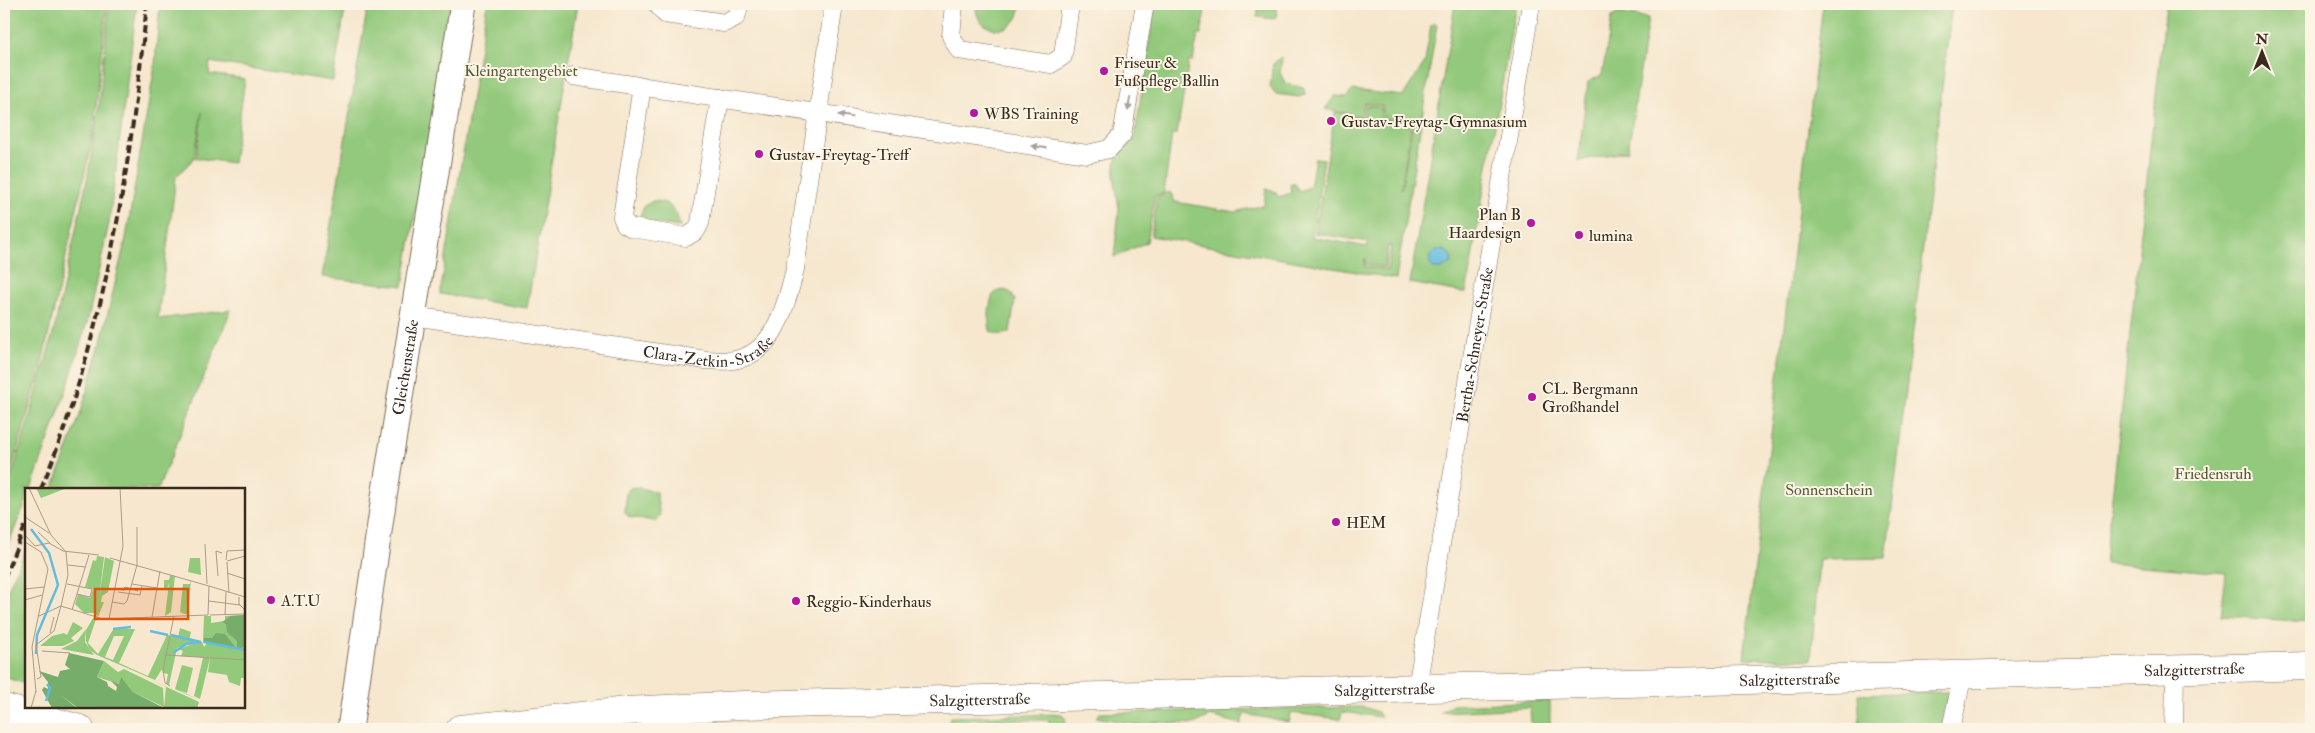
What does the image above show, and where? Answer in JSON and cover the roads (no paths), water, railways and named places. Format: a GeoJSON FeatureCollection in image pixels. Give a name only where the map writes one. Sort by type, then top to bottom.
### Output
{"type":"FeatureCollection","features":[{"type":"Feature","properties":{"kind":"main road","name":"Salzgitterstraße"},"geometry":{"type":"LineString","coordinates":[[460,729],[627,711],[743,705],[2311,666]]}},
{"type":"Feature","properties":{"kind":"main road"},"geometry":{"type":"LineString","coordinates":[[4,708],[80,729]]}},
{"type":"Feature","properties":{"kind":"street","name":"Gleichenstraße"},"geometry":{"type":"LineString","coordinates":[[350,729],[463,4]]}},
{"type":"Feature","properties":{"kind":"street"},"geometry":{"type":"LineString","coordinates":[[657,4],[665,14],[724,23],[736,17],[740,4]]}},
{"type":"Feature","properties":{"kind":"street","name":"Clara-Zetkin-Straße"},"geometry":{"type":"LineString","coordinates":[[414,316],[706,360],[726,360],[745,357],[761,347],[768,338],[789,293],[795,269],[834,4]]}},
{"type":"Feature","properties":{"kind":"street"},"geometry":{"type":"LineString","coordinates":[[954,4],[951,36],[959,50],[1051,64],[1063,56],[1070,4]]}},
{"type":"Feature","properties":{"kind":"street"},"geometry":{"type":"LineString","coordinates":[[573,76],[1087,154],[1109,149],[1122,135],[1145,4]]}},
{"type":"Feature","properties":{"kind":"street","name":"Bertha-Schneyer-Straße"},"geometry":{"type":"LineString","coordinates":[[1417,688],[1531,4]]}},
{"type":"Feature","properties":{"kind":"street"},"geometry":{"type":"LineString","coordinates":[[642,86],[622,217],[625,224],[632,228],[686,237],[696,231],[700,223],[720,98]]}},
{"type":"Feature","properties":{"kind":"street"},"geometry":{"type":"LineString","coordinates":[[2174,729],[2175,669]]}},
{"type":"Feature","properties":{"kind":"street"},"geometry":{"type":"LineString","coordinates":[[1951,729],[1963,674]]}},
{"type":"Feature","properties":{"kind":"water"},"geometry":{"type":"Polygon","coordinates":[[[1436,250],[1442,250],[1450,254],[1452,262],[1438,270],[1430,264],[1430,256],[1436,250]]]}},
{"type":"Feature","properties":{"kind":"railway"},"geometry":{"type":"LineString","coordinates":[[41,488],[63,431],[82,371],[112,251],[132,128],[147,4]]}},
{"type":"Feature","properties":{"kind":"railway"},"geometry":{"type":"LineString","coordinates":[[4,578],[25,526]]}},
{"type":"Feature","properties":{"kind":"place","name":"Friseur & Fußpflege Ballin"},"geometry":{"type":"Point","coordinates":[1104,71]}},
{"type":"Feature","properties":{"kind":"place","name":"WBS Training"},"geometry":{"type":"Point","coordinates":[974,113]}},
{"type":"Feature","properties":{"kind":"place","name":"Gustav-Freytag-Gymnasium"},"geometry":{"type":"Point","coordinates":[1331,121]}},
{"type":"Feature","properties":{"kind":"place","name":"Gustav-Freytag-Treff"},"geometry":{"type":"Point","coordinates":[759,154]}},
{"type":"Feature","properties":{"kind":"place","name":"Plan B Haardesign"},"geometry":{"type":"Point","coordinates":[1531,223]}},
{"type":"Feature","properties":{"kind":"place","name":"lumina"},"geometry":{"type":"Point","coordinates":[1579,235]}},
{"type":"Feature","properties":{"kind":"place","name":"CL. Bergmann Großhandel"},"geometry":{"type":"Point","coordinates":[1532,397]}},
{"type":"Feature","properties":{"kind":"place","name":"HEM"},"geometry":{"type":"Point","coordinates":[1336,522]}},
{"type":"Feature","properties":{"kind":"place","name":"A.T.U"},"geometry":{"type":"Point","coordinates":[271,600]}},
{"type":"Feature","properties":{"kind":"place","name":"Reggio-Kinderhaus"},"geometry":{"type":"Point","coordinates":[796,601]}},
{"type":"Feature","properties":{"kind":"park label","name":"Kleingartengebiet"},"geometry":{"type":"Point","coordinates":[521,70]}},
{"type":"Feature","properties":{"kind":"park label","name":"Friedensruh"},"geometry":{"type":"Point","coordinates":[2213,473]}},
{"type":"Feature","properties":{"kind":"park label","name":"Sonnenschein"},"geometry":{"type":"Point","coordinates":[1829,489]}}]}
